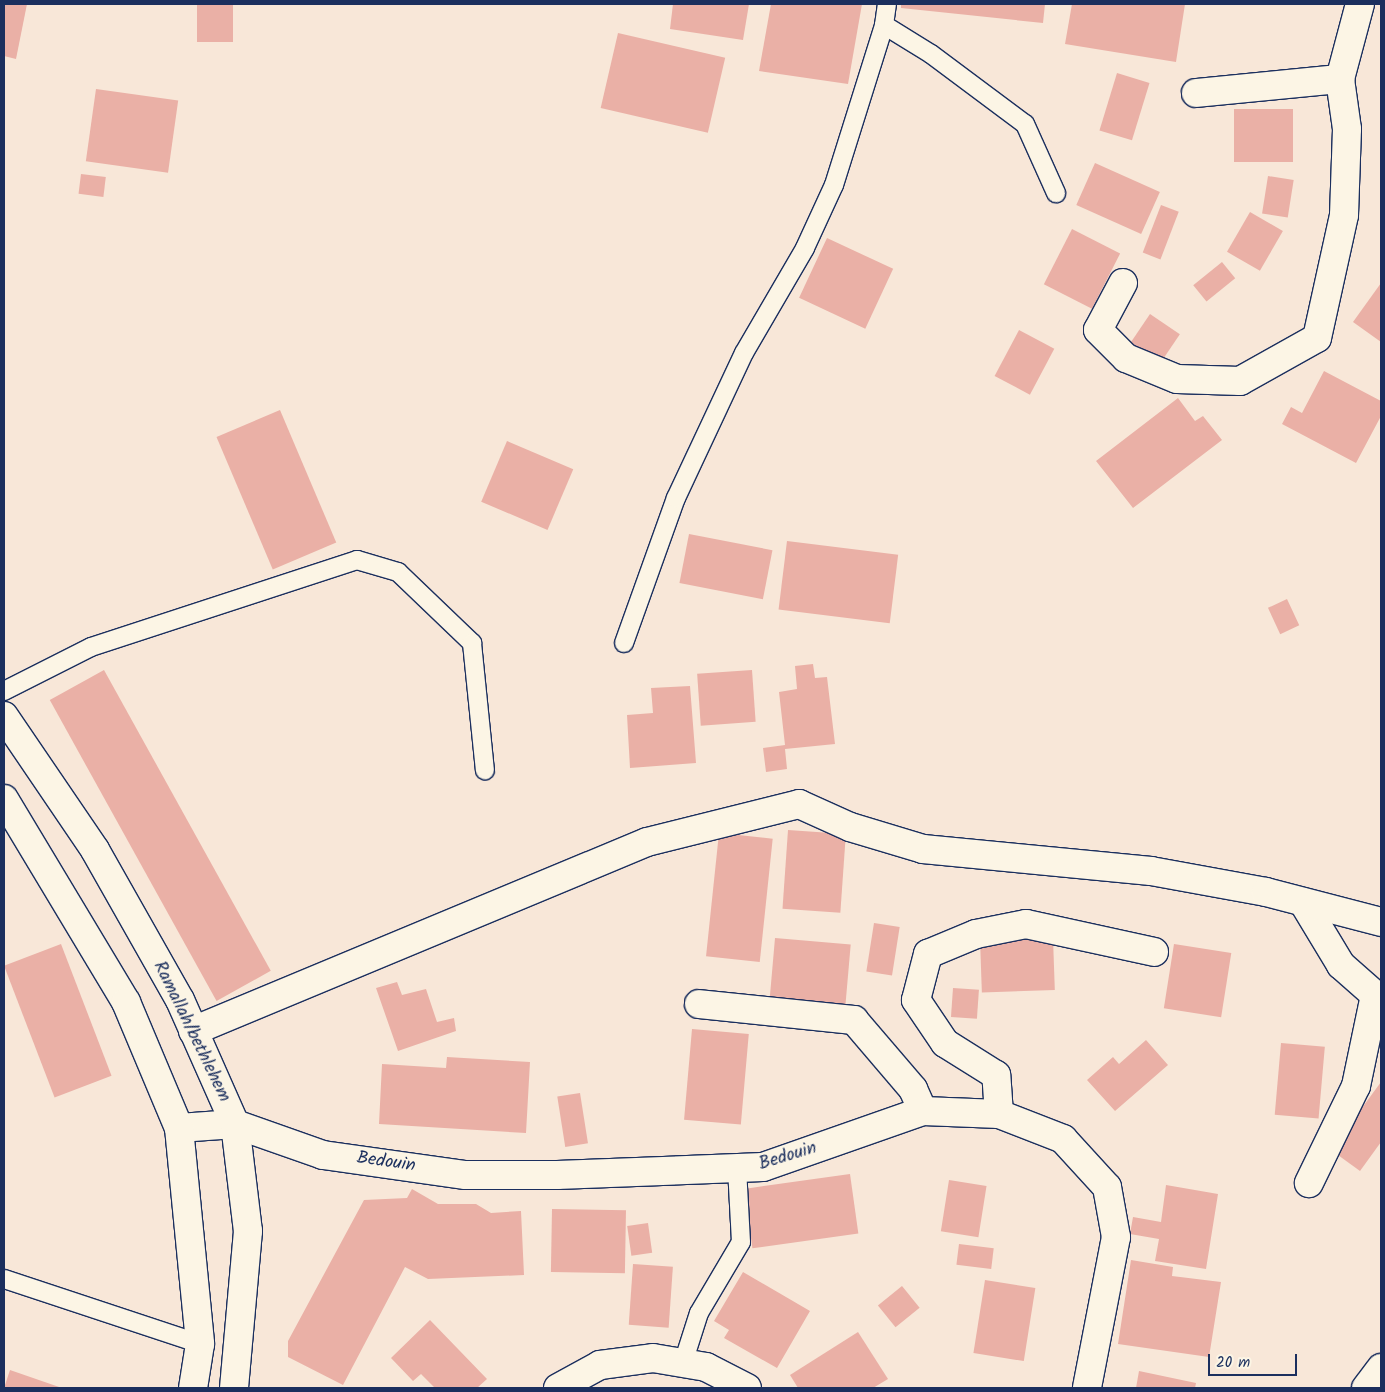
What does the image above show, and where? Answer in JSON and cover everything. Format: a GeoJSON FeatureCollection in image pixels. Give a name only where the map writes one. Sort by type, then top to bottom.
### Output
{"type":"FeatureCollection","features":[{"type":"Feature","properties":{"kind":"street"},"geometry":{"type":"LineString","coordinates":[[1123,283],[1098,330],[1126,358],[1177,379],[1240,381],[1317,338],[1344,215],[1346,129],[1340,79],[1360,4]]}},
{"type":"Feature","properties":{"kind":"street"},"geometry":{"type":"LineString","coordinates":[[1196,93],[1340,79]]}},
{"type":"Feature","properties":{"kind":"street","name":"Ramallah/bethlehem"},"geometry":{"type":"LineString","coordinates":[[4,716],[94,850],[194,1031],[235,1124],[248,1231],[234,1388]]}},
{"type":"Feature","properties":{"kind":"street"},"geometry":{"type":"LineString","coordinates":[[4,799],[126,1002],[179,1128],[200,1344],[193,1388]]}},
{"type":"Feature","properties":{"kind":"street"},"geometry":{"type":"LineString","coordinates":[[194,1031],[647,842],[800,804],[850,827],[923,849],[1151,871],[1303,902],[1381,922]]}},
{"type":"Feature","properties":{"kind":"street"},"geometry":{"type":"LineString","coordinates":[[1303,902],[1341,965],[1375,995],[1356,1086],[1309,1183]]}},
{"type":"Feature","properties":{"kind":"street"},"geometry":{"type":"LineString","coordinates":[[999,1114],[996,1075],[945,1043],[916,1000],[928,954],[976,934],[1026,924],[1154,952]]}},
{"type":"Feature","properties":{"kind":"street"},"geometry":{"type":"LineString","coordinates":[[699,1004],[854,1020],[913,1089],[923,1111]]}},
{"type":"Feature","properties":{"kind":"street","name":"Bedouin"},"geometry":{"type":"LineString","coordinates":[[179,1128],[235,1124],[323,1155],[466,1175],[763,1167],[923,1111],[999,1114],[1063,1139],[1107,1187],[1116,1237],[1087,1388]]}},
{"type":"Feature","properties":{"kind":"street"},"geometry":{"type":"LineString","coordinates":[[558,1388],[600,1366],[653,1358],[706,1367],[747,1388]]}},
{"type":"Feature","properties":{"kind":"street"},"geometry":{"type":"LineString","coordinates":[[1366,1388],[1381,1368]]}},
{"type":"Feature","properties":{"kind":"lane"},"geometry":{"type":"LineString","coordinates":[[624,643],[676,498],[744,353],[805,248],[834,185],[884,25],[887,4]]}},
{"type":"Feature","properties":{"kind":"lane"},"geometry":{"type":"LineString","coordinates":[[884,25],[931,54],[1025,124],[1056,193]]}},
{"type":"Feature","properties":{"kind":"lane"},"geometry":{"type":"LineString","coordinates":[[4,691],[91,648],[357,560],[398,572],[472,643],[485,770]]}},
{"type":"Feature","properties":{"kind":"lane"},"geometry":{"type":"LineString","coordinates":[[682,1363],[699,1313],[742,1242],[737,1169]]}},
{"type":"Feature","properties":{"kind":"lane"},"geometry":{"type":"LineString","coordinates":[[4,1279],[200,1344]]}},
{"type":"Feature","properties":{"kind":"building"},"geometry":{"type":"Polygon","coordinates":[[[4,4],[27,4],[16,59],[4,56],[4,4]]]}},
{"type":"Feature","properties":{"kind":"building"},"geometry":{"type":"Polygon","coordinates":[[[197,4],[233,4],[233,42],[197,42],[197,4]]]}},
{"type":"Feature","properties":{"kind":"building"},"geometry":{"type":"Polygon","coordinates":[[[673,4],[749,4],[743,40],[670,29],[673,4]]]}},
{"type":"Feature","properties":{"kind":"building"},"geometry":{"type":"Polygon","coordinates":[[[771,4],[862,4],[848,84],[759,71],[771,4]]]}},
{"type":"Feature","properties":{"kind":"building"},"geometry":{"type":"Polygon","coordinates":[[[901,4],[1045,4],[1043,23],[901,8],[901,4]]]}},
{"type":"Feature","properties":{"kind":"building"},"geometry":{"type":"Polygon","coordinates":[[[1072,4],[1185,4],[1176,62],[1065,44],[1072,4]]]}},
{"type":"Feature","properties":{"kind":"building"},"geometry":{"type":"Polygon","coordinates":[[[618,33],[725,58],[708,133],[601,108],[618,33]]]}},
{"type":"Feature","properties":{"kind":"building"},"geometry":{"type":"Polygon","coordinates":[[[1117,73],[1150,83],[1132,140],[1099,130],[1117,73]]]}},
{"type":"Feature","properties":{"kind":"building"},"geometry":{"type":"Polygon","coordinates":[[[96,89],[178,101],[168,173],[86,161],[96,89]]]}},
{"type":"Feature","properties":{"kind":"building"},"geometry":{"type":"Polygon","coordinates":[[[1234,109],[1293,109],[1293,162],[1234,162],[1234,109]]]}},
{"type":"Feature","properties":{"kind":"building"},"geometry":{"type":"Polygon","coordinates":[[[1095,163],[1160,192],[1141,234],[1076,205],[1095,163]]]}},
{"type":"Feature","properties":{"kind":"building"},"geometry":{"type":"Polygon","coordinates":[[[81,174],[106,177],[103,197],[79,194],[81,174]]]}},
{"type":"Feature","properties":{"kind":"building"},"geometry":{"type":"Polygon","coordinates":[[[1268,176],[1294,180],[1288,218],[1262,214],[1268,176]]]}},
{"type":"Feature","properties":{"kind":"building"},"geometry":{"type":"Polygon","coordinates":[[[1161,205],[1179,212],[1160,259],[1143,253],[1161,205]]]}},
{"type":"Feature","properties":{"kind":"building"},"geometry":{"type":"Polygon","coordinates":[[[1250,212],[1283,231],[1260,271],[1227,252],[1250,212]]]}},
{"type":"Feature","properties":{"kind":"building"},"geometry":{"type":"Polygon","coordinates":[[[1072,229],[1120,254],[1092,309],[1044,284],[1072,229]]]}},
{"type":"Feature","properties":{"kind":"building"},"geometry":{"type":"Polygon","coordinates":[[[827,238],[893,269],[865,329],[799,298],[827,238]]]}},
{"type":"Feature","properties":{"kind":"building"},"geometry":{"type":"Polygon","coordinates":[[[1222,262],[1235,278],[1206,302],[1193,285],[1222,262]]]}},
{"type":"Feature","properties":{"kind":"building"},"geometry":{"type":"Polygon","coordinates":[[[1381,283],[1381,342],[1353,322],[1381,283]]]}},
{"type":"Feature","properties":{"kind":"building"},"geometry":{"type":"Polygon","coordinates":[[[1150,314],[1180,334],[1160,364],[1130,344],[1150,314]]]}},
{"type":"Feature","properties":{"kind":"building"},"geometry":{"type":"Polygon","coordinates":[[[1019,330],[1054,349],[1030,395],[995,376],[1019,330]]]}},
{"type":"Feature","properties":{"kind":"building"},"geometry":{"type":"Polygon","coordinates":[[[1324,371],[1381,401],[1381,416],[1356,463],[1282,424],[1291,407],[1302,413],[1324,371]]]}},
{"type":"Feature","properties":{"kind":"building"},"geometry":{"type":"Polygon","coordinates":[[[1178,398],[1195,421],[1203,416],[1222,440],[1133,508],[1096,461],[1178,398]]]}},
{"type":"Feature","properties":{"kind":"building"},"geometry":{"type":"Polygon","coordinates":[[[280,410],[336,543],[273,570],[216,437],[280,410]]]}},
{"type":"Feature","properties":{"kind":"building"},"geometry":{"type":"Polygon","coordinates":[[[507,441],[573,469],[547,530],[481,502],[507,441]]]}},
{"type":"Feature","properties":{"kind":"building"},"geometry":{"type":"Polygon","coordinates":[[[689,534],[772,550],[763,599],[679,583],[689,534]]]}},
{"type":"Feature","properties":{"kind":"building"},"geometry":{"type":"Polygon","coordinates":[[[787,541],[898,555],[890,623],[779,609],[787,541]]]}},
{"type":"Feature","properties":{"kind":"building"},"geometry":{"type":"Polygon","coordinates":[[[1287,599],[1299,625],[1280,634],[1268,608],[1287,599]]]}},
{"type":"Feature","properties":{"kind":"building"},"geometry":{"type":"Polygon","coordinates":[[[813,664],[815,678],[827,677],[835,744],[785,749],[787,769],[766,772],[763,748],[785,745],[779,692],[797,689],[795,666],[813,664]]]}},
{"type":"Feature","properties":{"kind":"building"},"geometry":{"type":"Polygon","coordinates":[[[104,670],[271,971],[217,1001],[50,700],[104,670]]]}},
{"type":"Feature","properties":{"kind":"building"},"geometry":{"type":"Polygon","coordinates":[[[752,670],[756,722],[701,726],[697,674],[752,670]]]}},
{"type":"Feature","properties":{"kind":"building"},"geometry":{"type":"Polygon","coordinates":[[[690,686],[696,763],[630,768],[627,715],[653,713],[651,688],[690,686]]]}},
{"type":"Feature","properties":{"kind":"building"},"geometry":{"type":"Polygon","coordinates":[[[788,830],[846,834],[840,913],[782,909],[788,830]]]}},
{"type":"Feature","properties":{"kind":"building"},"geometry":{"type":"Polygon","coordinates":[[[719,833],[773,839],[760,962],[706,956],[719,833]]]}},
{"type":"Feature","properties":{"kind":"building"},"geometry":{"type":"Polygon","coordinates":[[[874,923],[900,927],[892,975],[866,971],[874,923]]]}},
{"type":"Feature","properties":{"kind":"building"},"geometry":{"type":"Polygon","coordinates":[[[775,938],[851,945],[845,1009],[769,1003],[775,938]]]}},
{"type":"Feature","properties":{"kind":"building"},"geometry":{"type":"Polygon","coordinates":[[[1053,938],[1055,990],[982,993],[980,941],[1053,938]]]}},
{"type":"Feature","properties":{"kind":"building"},"geometry":{"type":"Polygon","coordinates":[[[61,944],[112,1076],[55,1097],[4,966],[61,944]]]}},
{"type":"Feature","properties":{"kind":"building"},"geometry":{"type":"Polygon","coordinates":[[[1174,944],[1231,953],[1221,1017],[1164,1008],[1174,944]]]}},
{"type":"Feature","properties":{"kind":"building"},"geometry":{"type":"Polygon","coordinates":[[[397,982],[402,995],[426,989],[437,1022],[454,1018],[456,1031],[398,1051],[376,988],[397,982]]]}},
{"type":"Feature","properties":{"kind":"building"},"geometry":{"type":"Polygon","coordinates":[[[953,988],[979,990],[977,1019],[951,1017],[953,988]]]}},
{"type":"Feature","properties":{"kind":"building"},"geometry":{"type":"Polygon","coordinates":[[[692,1029],[749,1034],[741,1125],[684,1120],[692,1029]]]}},
{"type":"Feature","properties":{"kind":"building"},"geometry":{"type":"Polygon","coordinates":[[[1146,1040],[1168,1065],[1115,1111],[1087,1080],[1113,1057],[1119,1064],[1146,1040]]]}},
{"type":"Feature","properties":{"kind":"building"},"geometry":{"type":"Polygon","coordinates":[[[1281,1043],[1325,1047],[1319,1119],[1275,1115],[1281,1043]]]}},
{"type":"Feature","properties":{"kind":"building"},"geometry":{"type":"Polygon","coordinates":[[[447,1057],[530,1062],[526,1133],[379,1124],[382,1064],[446,1068],[447,1057]]]}},
{"type":"Feature","properties":{"kind":"building"},"geometry":{"type":"Polygon","coordinates":[[[1381,1082],[1381,1142],[1360,1171],[1331,1150],[1381,1082]]]}},
{"type":"Feature","properties":{"kind":"building"},"geometry":{"type":"Polygon","coordinates":[[[580,1093],[588,1143],[565,1147],[557,1097],[580,1093]]]}},
{"type":"Feature","properties":{"kind":"building"},"geometry":{"type":"Polygon","coordinates":[[[850,1174],[858,1233],[752,1248],[744,1189],[850,1174]]]}},
{"type":"Feature","properties":{"kind":"building"},"geometry":{"type":"Polygon","coordinates":[[[949,1180],[987,1186],[978,1237],[941,1231],[949,1180]]]}},
{"type":"Feature","properties":{"kind":"building"},"geometry":{"type":"Polygon","coordinates":[[[1166,1185],[1218,1194],[1206,1269],[1155,1261],[1159,1239],[1130,1234],[1133,1217],[1161,1222],[1166,1185]]]}},
{"type":"Feature","properties":{"kind":"building"},"geometry":{"type":"Polygon","coordinates":[[[412,1189],[438,1204],[476,1204],[491,1213],[521,1211],[524,1275],[428,1279],[405,1267],[343,1385],[288,1357],[288,1341],[364,1200],[407,1198],[412,1189]]]}},
{"type":"Feature","properties":{"kind":"building"},"geometry":{"type":"Polygon","coordinates":[[[552,1209],[626,1210],[625,1273],[551,1272],[552,1209]]]}},
{"type":"Feature","properties":{"kind":"building"},"geometry":{"type":"Polygon","coordinates":[[[648,1223],[652,1253],[631,1256],[627,1226],[648,1223]]]}},
{"type":"Feature","properties":{"kind":"building"},"geometry":{"type":"Polygon","coordinates":[[[959,1244],[994,1248],[991,1269],[956,1265],[959,1244]]]}},
{"type":"Feature","properties":{"kind":"building"},"geometry":{"type":"Polygon","coordinates":[[[1131,1260],[1173,1267],[1172,1276],[1221,1282],[1209,1357],[1118,1344],[1131,1260]]]}},
{"type":"Feature","properties":{"kind":"building"},"geometry":{"type":"Polygon","coordinates":[[[633,1264],[673,1267],[669,1328],[629,1325],[633,1264]]]}},
{"type":"Feature","properties":{"kind":"building"},"geometry":{"type":"Polygon","coordinates":[[[743,1272],[810,1311],[777,1368],[724,1338],[729,1330],[714,1321],[743,1272]]]}},
{"type":"Feature","properties":{"kind":"building"},"geometry":{"type":"Polygon","coordinates":[[[985,1280],[1035,1288],[1024,1361],[973,1353],[985,1280]]]}},
{"type":"Feature","properties":{"kind":"building"},"geometry":{"type":"Polygon","coordinates":[[[902,1286],[920,1308],[896,1327],[878,1306],[902,1286]]]}},
{"type":"Feature","properties":{"kind":"building"},"geometry":{"type":"Polygon","coordinates":[[[430,1320],[487,1379],[477,1388],[435,1388],[421,1374],[413,1381],[391,1358],[430,1320]]]}},
{"type":"Feature","properties":{"kind":"building"},"geometry":{"type":"Polygon","coordinates":[[[858,1332],[888,1379],[873,1388],[798,1388],[790,1375],[858,1332]]]}},
{"type":"Feature","properties":{"kind":"building"},"geometry":{"type":"Polygon","coordinates":[[[10,1370],[62,1388],[4,1388],[10,1370]]]}},
{"type":"Feature","properties":{"kind":"building"},"geometry":{"type":"Polygon","coordinates":[[[1139,1371],[1196,1383],[1195,1388],[1136,1388],[1139,1371]]]}}]}
